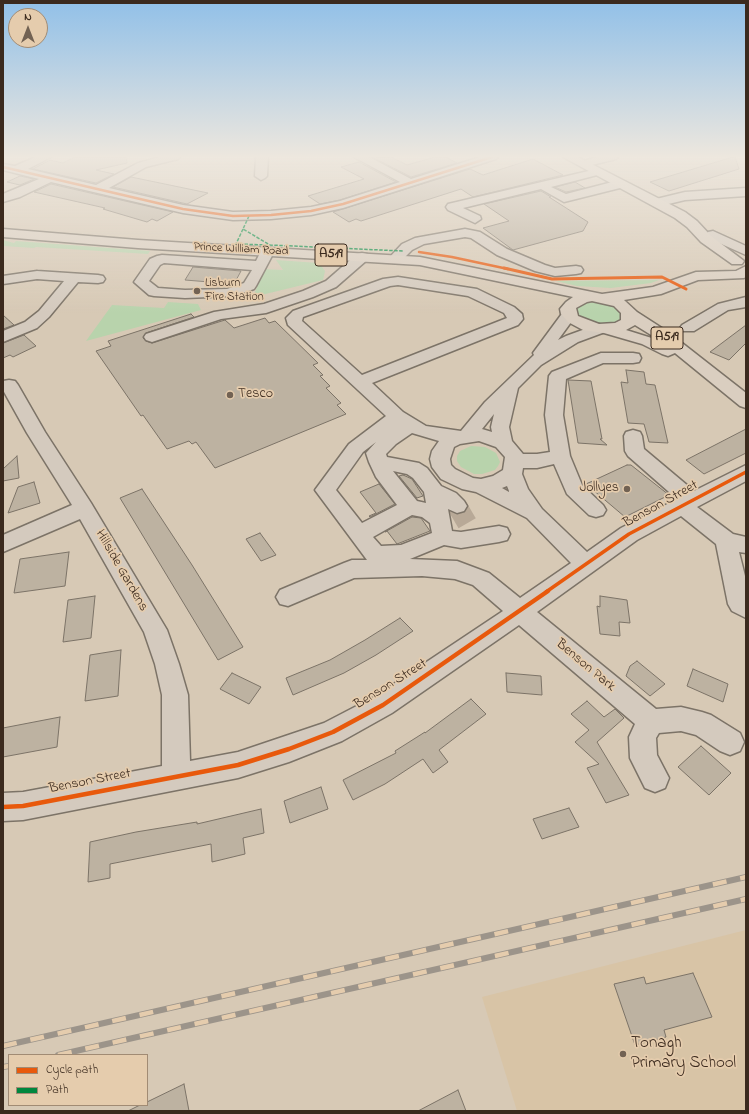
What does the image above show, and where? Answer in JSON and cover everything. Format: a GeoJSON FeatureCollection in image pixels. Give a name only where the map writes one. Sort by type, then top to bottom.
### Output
{"type":"FeatureCollection","features":[{"type":"Feature","properties":{"kind":"main road"},"geometry":{"type":"LineString","coordinates":[[666,209],[692,224],[710,237],[742,267]]}},
{"type":"Feature","properties":{"kind":"main road","name":"Prince William Road"},"geometry":{"type":"LineString","coordinates":[[3,233],[191,247],[420,261],[597,298]]}},
{"type":"Feature","properties":{"kind":"main road"},"geometry":{"type":"LineString","coordinates":[[710,237],[710,260],[717,272],[742,267]]}},
{"type":"Feature","properties":{"kind":"main road"},"geometry":{"type":"LineString","coordinates":[[696,276],[710,260]]}},
{"type":"Feature","properties":{"kind":"main road"},"geometry":{"type":"LineString","coordinates":[[562,309],[576,301],[656,291],[696,276],[742,267]]}},
{"type":"Feature","properties":{"kind":"main road","name":"Prince William Road"},"geometry":{"type":"LineString","coordinates":[[478,272],[562,309]]}},
{"type":"Feature","properties":{"kind":"main road"},"geometry":{"type":"LineString","coordinates":[[604,330],[625,326],[629,322],[630,314],[656,291]]}},
{"type":"Feature","properties":{"kind":"main road","name":"A519"},"geometry":{"type":"LineString","coordinates":[[597,298],[619,303],[630,314],[662,335],[746,402]]}},
{"type":"Feature","properties":{"kind":"main road","name":"A519"},"geometry":{"type":"LineString","coordinates":[[562,309],[580,324],[648,341],[700,366]]}},
{"type":"Feature","properties":{"kind":"street"},"geometry":{"type":"LineString","coordinates":[[183,209],[233,216],[271,215],[321,209]]}},
{"type":"Feature","properties":{"kind":"street"},"geometry":{"type":"LineString","coordinates":[[456,209],[475,219]]}},
{"type":"Feature","properties":{"kind":"street"},"geometry":{"type":"LineString","coordinates":[[395,259],[407,247],[420,241],[465,233],[475,235],[502,252],[540,268],[555,272],[576,270]]}},
{"type":"Feature","properties":{"kind":"street"},"geometry":{"type":"LineString","coordinates":[[420,241],[420,261]]}},
{"type":"Feature","properties":{"kind":"street"},"geometry":{"type":"LineString","coordinates":[[184,260],[191,247]]}},
{"type":"Feature","properties":{"kind":"street"},"geometry":{"type":"LineString","coordinates":[[261,266],[162,259],[155,262],[141,282],[154,292],[185,294],[229,293],[250,286],[261,266],[267,252]]}},
{"type":"Feature","properties":{"kind":"street"},"geometry":{"type":"LineString","coordinates":[[336,256],[339,277]]}},
{"type":"Feature","properties":{"kind":"street"},"geometry":{"type":"LineString","coordinates":[[152,337],[219,315],[266,308],[331,284],[362,257]]}},
{"type":"Feature","properties":{"kind":"street"},"geometry":{"type":"LineString","coordinates":[[3,280],[37,275],[98,279]]}},
{"type":"Feature","properties":{"kind":"street"},"geometry":{"type":"LineString","coordinates":[[3,337],[31,325],[44,314],[75,277]]}},
{"type":"Feature","properties":{"kind":"street"},"geometry":{"type":"LineString","coordinates":[[360,382],[512,322],[515,319],[514,314],[472,292],[404,281],[393,281],[298,314],[294,318],[294,322],[360,382],[409,424],[440,459],[442,467],[453,477],[469,484],[481,486],[535,514]]}},
{"type":"Feature","properties":{"kind":"street"},"geometry":{"type":"LineString","coordinates":[[688,328],[724,307],[746,302]]}},
{"type":"Feature","properties":{"kind":"street"},"geometry":{"type":"LineString","coordinates":[[281,303],[281,324],[298,338],[316,342]]}},
{"type":"Feature","properties":{"kind":"street"},"geometry":{"type":"LineString","coordinates":[[535,361],[562,309]]}},
{"type":"Feature","properties":{"kind":"street"},"geometry":{"type":"LineString","coordinates":[[462,437],[535,361],[572,339],[604,330]]}},
{"type":"Feature","properties":{"kind":"street"},"geometry":{"type":"LineString","coordinates":[[596,510],[574,489],[560,456],[554,415],[558,376],[601,358],[633,358]]}},
{"type":"Feature","properties":{"kind":"street","name":"Hillside Gardens"},"geometry":{"type":"LineString","coordinates":[[9,385],[36,433],[84,508],[155,630],[167,664],[175,695],[176,776]]}},
{"type":"Feature","properties":{"kind":"street"},"geometry":{"type":"LineString","coordinates":[[503,443],[500,427],[510,386]]}},
{"type":"Feature","properties":{"kind":"street"},"geometry":{"type":"LineString","coordinates":[[409,424],[376,453],[383,472],[410,507],[428,511],[442,529],[461,540],[471,534],[499,534]]}},
{"type":"Feature","properties":{"kind":"street"},"geometry":{"type":"LineString","coordinates":[[442,529],[403,553],[375,555],[325,490],[356,448],[409,424],[462,437]]}},
{"type":"Feature","properties":{"kind":"street"},"geometry":{"type":"LineString","coordinates":[[440,459],[442,451],[447,444],[462,437],[480,435],[503,443],[514,455],[513,468],[519,491],[535,514],[585,564]]}},
{"type":"Feature","properties":{"kind":"street"},"geometry":{"type":"LineString","coordinates":[[633,436],[635,451],[686,503],[736,542],[740,604],[746,608]]}},
{"type":"Feature","properties":{"kind":"street"},"geometry":{"type":"LineString","coordinates":[[481,486],[499,482],[513,468],[560,456]]}},
{"type":"Feature","properties":{"kind":"street"},"geometry":{"type":"LineString","coordinates":[[379,462],[412,468],[420,473],[434,491],[442,529]]}},
{"type":"Feature","properties":{"kind":"street","name":"Benson Street"},"geometry":{"type":"LineString","coordinates":[[3,807],[23,806],[238,765],[289,749],[333,732],[383,705],[629,534],[746,472]]}},
{"type":"Feature","properties":{"kind":"street"},"geometry":{"type":"LineString","coordinates":[[434,491],[449,498],[457,506]]}},
{"type":"Feature","properties":{"kind":"street"},"geometry":{"type":"LineString","coordinates":[[359,535],[410,507]]}},
{"type":"Feature","properties":{"kind":"street"},"geometry":{"type":"LineString","coordinates":[[3,544],[84,508]]}},
{"type":"Feature","properties":{"kind":"street","name":"Benson Park"},"geometry":{"type":"LineString","coordinates":[[288,597],[352,569],[422,567],[457,570],[481,579],[651,722]]}},
{"type":"Feature","properties":{"kind":"street"},"geometry":{"type":"LineString","coordinates":[[655,778],[644,758],[642,738],[651,722],[681,719],[702,724],[730,742]]}},
{"type":"Feature","properties":{"kind":"shaded area","name":"Tonagh Primary School"},"geometry":{"type":"Polygon","coordinates":[[[746,930],[746,1111],[517,1111],[482,997],[746,930]]]}},
{"type":"Feature","properties":{"kind":"green space"},"geometry":{"type":"Polygon","coordinates":[[[3,240],[14,243],[16,241],[150,251],[148,254],[3,246],[3,240]]]}},
{"type":"Feature","properties":{"kind":"green space"},"geometry":{"type":"Polygon","coordinates":[[[276,260],[319,263],[325,271],[323,280],[253,297],[264,269],[283,270],[276,260]]]}},
{"type":"Feature","properties":{"kind":"green space"},"geometry":{"type":"Polygon","coordinates":[[[659,280],[651,283],[611,288],[577,286],[556,281],[659,280]]]}},
{"type":"Feature","properties":{"kind":"green space"},"geometry":{"type":"Polygon","coordinates":[[[168,302],[198,304],[201,310],[86,341],[112,305],[164,308],[168,302]]]}},
{"type":"Feature","properties":{"kind":"green space"},"geometry":{"type":"Polygon","coordinates":[[[590,302],[613,305],[622,312],[622,320],[606,326],[580,318],[577,310],[579,306],[590,302]]]}},
{"type":"Feature","properties":{"kind":"green space"},"geometry":{"type":"Polygon","coordinates":[[[471,446],[485,447],[496,453],[500,462],[495,470],[482,474],[474,474],[461,467],[457,461],[457,456],[460,451],[471,446]]]}},
{"type":"Feature","properties":{"kind":"building"},"geometry":{"type":"Polygon","coordinates":[[[103,209],[160,209],[173,212],[157,221],[152,219],[147,222],[103,209]]]}},
{"type":"Feature","properties":{"kind":"building"},"geometry":{"type":"Polygon","coordinates":[[[343,209],[399,209],[361,221],[356,219],[349,222],[333,212],[343,209]]]}},
{"type":"Feature","properties":{"kind":"building"},"geometry":{"type":"Polygon","coordinates":[[[491,209],[568,209],[588,222],[583,231],[513,250],[483,228],[509,221],[491,209]]]}},
{"type":"Feature","properties":{"kind":"building"},"geometry":{"type":"Polygon","coordinates":[[[193,267],[241,271],[234,284],[185,280],[193,267]]]}},
{"type":"Feature","properties":{"kind":"building","name":"Tesco"},"geometry":{"type":"Polygon","coordinates":[[[191,314],[194,317],[146,333],[143,338],[152,343],[225,320],[234,328],[265,318],[269,323],[275,321],[318,363],[313,365],[323,375],[320,376],[330,386],[326,388],[341,403],[337,405],[346,414],[215,468],[196,442],[192,444],[189,441],[167,449],[143,415],[141,416],[96,351],[111,346],[108,341],[191,314]]]}},
{"type":"Feature","properties":{"kind":"building"},"geometry":{"type":"Polygon","coordinates":[[[3,315],[14,325],[3,329],[3,315]]]}},
{"type":"Feature","properties":{"kind":"building"},"geometry":{"type":"Polygon","coordinates":[[[746,325],[746,343],[729,360],[710,352],[746,325]]]}},
{"type":"Feature","properties":{"kind":"building"},"geometry":{"type":"Polygon","coordinates":[[[24,335],[36,346],[13,357],[10,355],[3,358],[3,343],[24,335]]]}},
{"type":"Feature","properties":{"kind":"building"},"geometry":{"type":"Polygon","coordinates":[[[626,370],[644,372],[646,384],[655,385],[668,443],[649,442],[644,424],[628,423],[621,382],[628,383],[626,370]]]}},
{"type":"Feature","properties":{"kind":"building"},"geometry":{"type":"Polygon","coordinates":[[[568,380],[591,381],[602,439],[600,439],[607,445],[578,443],[568,380]]]}},
{"type":"Feature","properties":{"kind":"building"},"geometry":{"type":"Polygon","coordinates":[[[746,429],[746,453],[704,474],[686,460],[746,429]]]}},
{"type":"Feature","properties":{"kind":"building"},"geometry":{"type":"Polygon","coordinates":[[[17,456],[19,478],[3,481],[3,469],[17,456]]]}},
{"type":"Feature","properties":{"kind":"building","name":"Jollyes"},"geometry":{"type":"Polygon","coordinates":[[[627,465],[631,465],[669,495],[625,517],[586,484],[627,465]]]}},
{"type":"Feature","properties":{"kind":"building"},"geometry":{"type":"Polygon","coordinates":[[[403,475],[412,479],[423,496],[417,498],[399,476],[403,475]]]}},
{"type":"Feature","properties":{"kind":"building"},"geometry":{"type":"Polygon","coordinates":[[[34,482],[40,503],[8,513],[18,487],[34,482]]]}},
{"type":"Feature","properties":{"kind":"building"},"geometry":{"type":"Polygon","coordinates":[[[379,484],[395,504],[370,517],[369,516],[376,513],[360,492],[379,484]]]}},
{"type":"Feature","properties":{"kind":"building"},"geometry":{"type":"Polygon","coordinates":[[[142,489],[243,647],[218,660],[120,498],[142,489]]]}},
{"type":"Feature","properties":{"kind":"building"},"geometry":{"type":"Polygon","coordinates":[[[412,517],[421,518],[430,531],[397,544],[387,531],[385,532],[412,517]]]}},
{"type":"Feature","properties":{"kind":"building"},"geometry":{"type":"Polygon","coordinates":[[[260,533],[276,555],[261,561],[246,539],[260,533]]]}},
{"type":"Feature","properties":{"kind":"building"},"geometry":{"type":"Polygon","coordinates":[[[69,552],[65,586],[14,593],[20,559],[69,552]]]}},
{"type":"Feature","properties":{"kind":"building"},"geometry":{"type":"Polygon","coordinates":[[[95,596],[91,638],[63,642],[68,600],[95,596]]]}},
{"type":"Feature","properties":{"kind":"building"},"geometry":{"type":"Polygon","coordinates":[[[600,596],[627,600],[630,623],[619,622],[620,636],[600,634],[597,606],[600,607],[600,596]]]}},
{"type":"Feature","properties":{"kind":"building"},"geometry":{"type":"Polygon","coordinates":[[[400,618],[413,631],[376,655],[344,673],[293,695],[286,678],[330,660],[400,618]]]}},
{"type":"Feature","properties":{"kind":"building"},"geometry":{"type":"Polygon","coordinates":[[[121,650],[118,696],[85,701],[90,655],[121,650]]]}},
{"type":"Feature","properties":{"kind":"building"},"geometry":{"type":"Polygon","coordinates":[[[637,661],[665,684],[650,696],[626,676],[630,666],[637,661]]]}},
{"type":"Feature","properties":{"kind":"building"},"geometry":{"type":"Polygon","coordinates":[[[693,669],[728,684],[723,702],[687,686],[693,669]]]}},
{"type":"Feature","properties":{"kind":"building"},"geometry":{"type":"Polygon","coordinates":[[[232,673],[261,687],[249,704],[220,689],[232,673]]]}},
{"type":"Feature","properties":{"kind":"building"},"geometry":{"type":"Polygon","coordinates":[[[506,673],[541,676],[542,695],[507,692],[506,673]]]}},
{"type":"Feature","properties":{"kind":"building"},"geometry":{"type":"Polygon","coordinates":[[[471,699],[486,714],[439,750],[448,762],[433,773],[423,759],[385,784],[353,800],[343,780],[396,753],[395,751],[425,733],[471,699]]]}},
{"type":"Feature","properties":{"kind":"building"},"geometry":{"type":"Polygon","coordinates":[[[587,701],[604,717],[615,709],[624,718],[597,742],[629,795],[606,803],[587,768],[599,764],[575,742],[589,730],[571,714],[587,701]]]}},
{"type":"Feature","properties":{"kind":"building"},"geometry":{"type":"Polygon","coordinates":[[[60,717],[57,747],[3,757],[3,728],[60,717]]]}},
{"type":"Feature","properties":{"kind":"building"},"geometry":{"type":"Polygon","coordinates":[[[701,746],[731,773],[709,795],[678,767],[701,746]]]}},
{"type":"Feature","properties":{"kind":"building"},"geometry":{"type":"Polygon","coordinates":[[[321,787],[328,809],[290,823],[284,801],[321,787]]]}},
{"type":"Feature","properties":{"kind":"building"},"geometry":{"type":"Polygon","coordinates":[[[569,808],[579,827],[542,839],[533,819],[569,808]]]}},
{"type":"Feature","properties":{"kind":"building"},"geometry":{"type":"Polygon","coordinates":[[[261,809],[264,833],[243,838],[245,854],[212,862],[211,844],[110,864],[110,878],[88,882],[90,842],[136,832],[197,822],[197,824],[261,809]]]}},
{"type":"Feature","properties":{"kind":"building"},"geometry":{"type":"Polygon","coordinates":[[[693,973],[712,1017],[664,1030],[666,1037],[635,1045],[614,984],[644,977],[646,984],[693,973]]]}},
{"type":"Feature","properties":{"kind":"building"},"geometry":{"type":"Polygon","coordinates":[[[184,1084],[189,1111],[128,1111],[138,1106],[148,1106],[148,1102],[184,1084]]]}},
{"type":"Feature","properties":{"kind":"building"},"geometry":{"type":"Polygon","coordinates":[[[458,1090],[466,1111],[418,1111],[458,1090]]]}},
{"type":"Feature","properties":{"kind":"tunnel"},"geometry":{"type":"LineString","coordinates":[[457,506],[470,528]]}},
{"type":"Feature","properties":{"kind":"railway"},"geometry":{"type":"LineString","coordinates":[[3,1046],[746,877]]}},
{"type":"Feature","properties":{"kind":"railway"},"geometry":{"type":"LineString","coordinates":[[62,1054],[746,899]]}},
{"type":"Feature","properties":{"kind":"railway"},"geometry":{"type":"LineString","coordinates":[[3,1067],[8,1066]]}},
{"type":"Feature","properties":{"kind":"marked path"},"geometry":{"type":"LineString","coordinates":[[249,216],[243,229],[270,245],[403,251]]}},
{"type":"Feature","properties":{"kind":"marked path"},"geometry":{"type":"LineString","coordinates":[[243,229],[236,244],[268,245]]}},
{"type":"Feature","properties":{"kind":"cycle path"},"geometry":{"type":"LineString","coordinates":[[183,209],[233,216],[271,215],[320,209]]}},
{"type":"Feature","properties":{"kind":"cycle path"},"geometry":{"type":"LineString","coordinates":[[419,252],[452,257],[552,279],[662,277],[686,289]]}},
{"type":"Feature","properties":{"kind":"cycle path"},"geometry":{"type":"LineString","coordinates":[[3,807],[23,806],[238,765],[289,749],[333,732],[383,705],[458,655],[629,534],[746,472]]}},
{"type":"Feature","properties":{"kind":"place","name":"Lisburn Fire Station"},"geometry":{"type":"Point","coordinates":[197,291]}},
{"type":"Feature","properties":{"kind":"place","name":"Tesco"},"geometry":{"type":"Point","coordinates":[230,395]}},
{"type":"Feature","properties":{"kind":"place","name":"Jollyes"},"geometry":{"type":"Point","coordinates":[627,489]}},
{"type":"Feature","properties":{"kind":"place","name":"Tonagh Primary School"},"geometry":{"type":"Point","coordinates":[623,1054]}}]}
